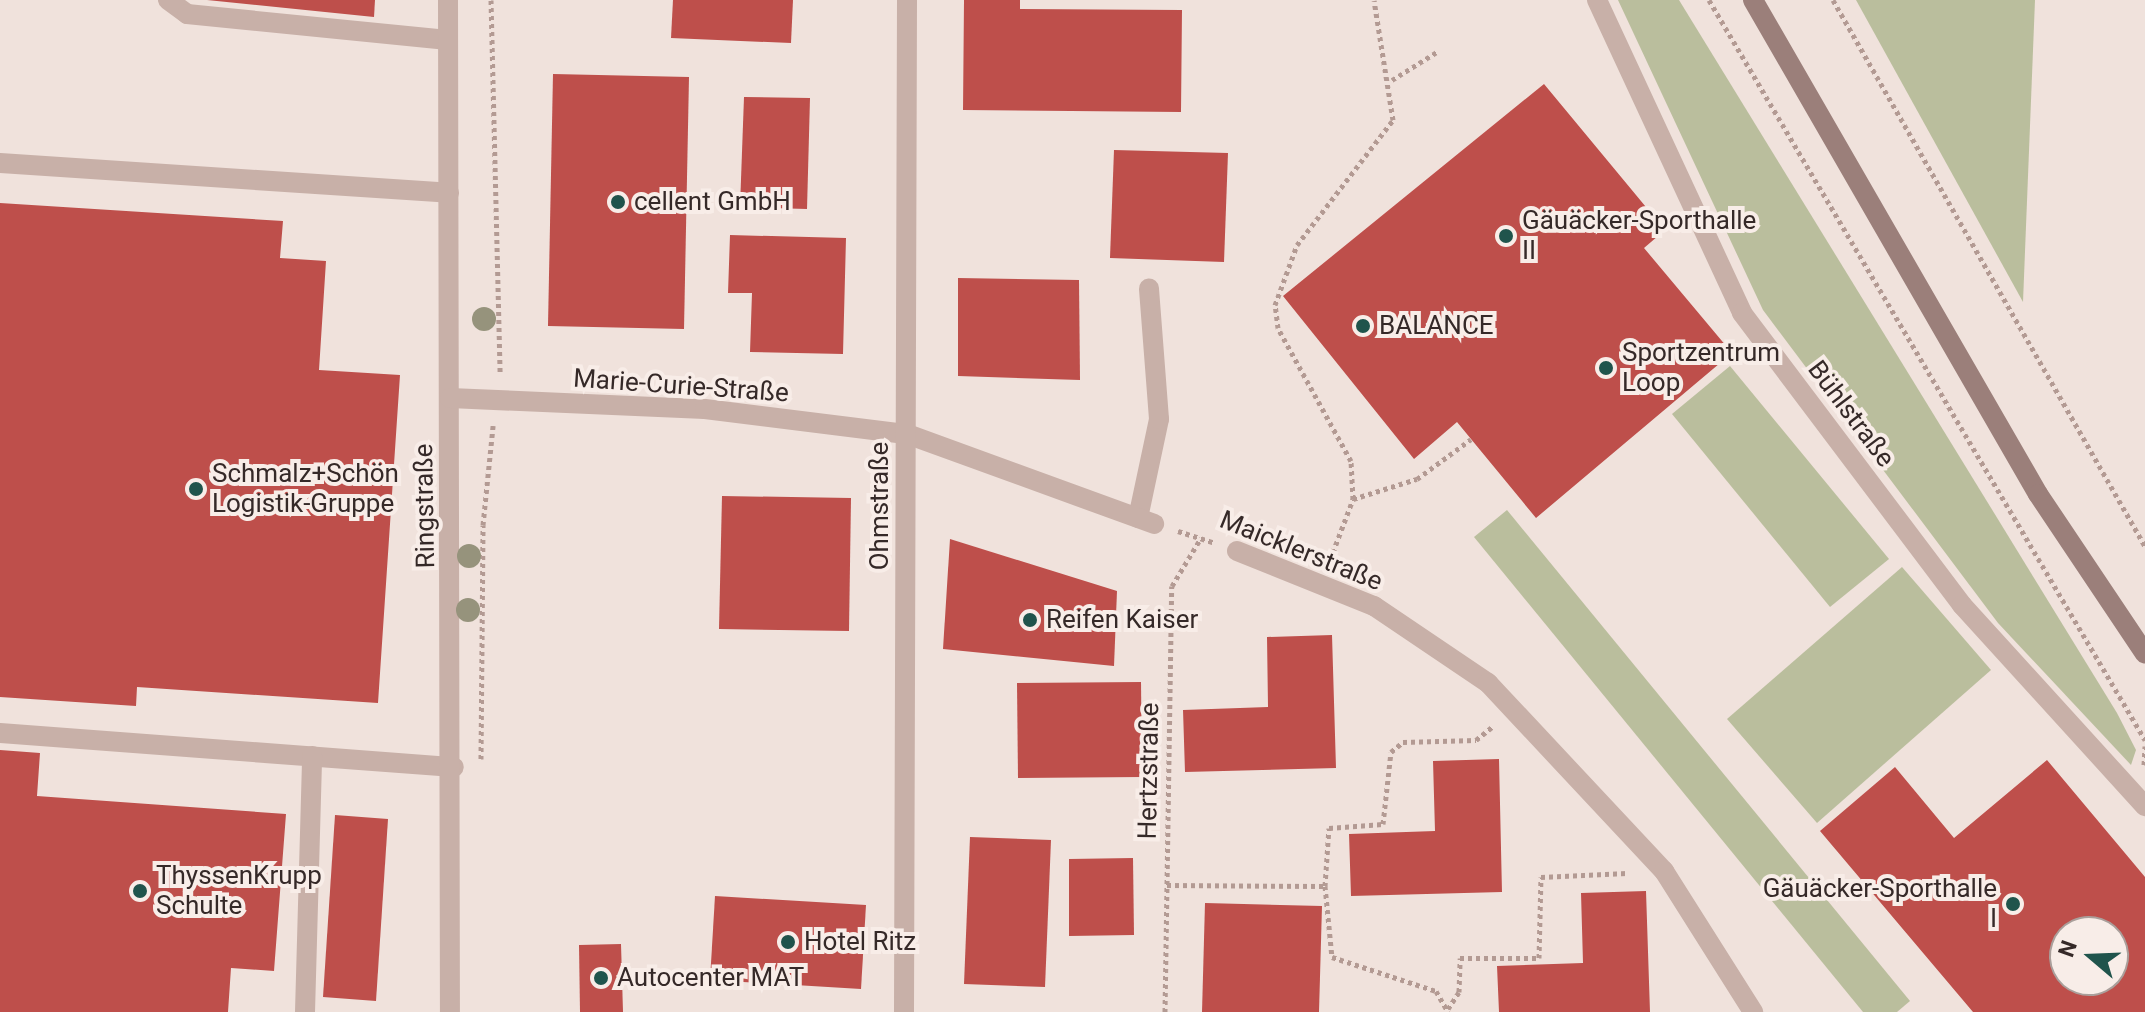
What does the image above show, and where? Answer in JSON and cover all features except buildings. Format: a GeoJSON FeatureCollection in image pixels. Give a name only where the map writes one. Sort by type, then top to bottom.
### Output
{"type":"FeatureCollection","features":[{"type":"Feature","properties":{"kind":"main road"},"geometry":{"type":"LineString","coordinates":[[1753,0],[2038,494],[2145,654]]}},
{"type":"Feature","properties":{"kind":"street"},"geometry":{"type":"LineString","coordinates":[[168,0],[187,14],[448,40]]}},
{"type":"Feature","properties":{"kind":"street","name":"Ringstraße"},"geometry":{"type":"LineString","coordinates":[[448,0],[454,767],[450,1012]]}},
{"type":"Feature","properties":{"kind":"street","name":"Ohmstraße"},"geometry":{"type":"LineString","coordinates":[[904,1012],[907,0]]}},
{"type":"Feature","properties":{"kind":"street","name":"Bühlstraße"},"geometry":{"type":"LineString","coordinates":[[1597,0],[1742,313],[1962,605],[2145,806]]}},
{"type":"Feature","properties":{"kind":"street"},"geometry":{"type":"LineString","coordinates":[[0,163],[449,193]]}},
{"type":"Feature","properties":{"kind":"street"},"geometry":{"type":"LineString","coordinates":[[907,434],[1146,521],[1159,419],[1149,288]]}},
{"type":"Feature","properties":{"kind":"street","name":"Marie-Curie-Straße"},"geometry":{"type":"LineString","coordinates":[[450,398],[705,409],[907,434]]}},
{"type":"Feature","properties":{"kind":"street","name":"Maicklerstraße"},"geometry":{"type":"LineString","coordinates":[[1237,551],[1322,581],[1432,641],[1513,707],[1664,871],[1753,1012]]}},
{"type":"Feature","properties":{"kind":"street"},"geometry":{"type":"LineString","coordinates":[[0,733],[454,767]]}},
{"type":"Feature","properties":{"kind":"street"},"geometry":{"type":"LineString","coordinates":[[305,1012],[312,756]]}},
{"type":"Feature","properties":{"kind":"path"},"geometry":{"type":"LineString","coordinates":[[481,776],[485,474],[499,401],[499,117],[491,0]]}},
{"type":"Feature","properties":{"kind":"path"},"geometry":{"type":"LineString","coordinates":[[1322,581],[1353,499],[1351,461],[1278,328],[1275,305],[1297,245],[1393,120],[1392,80],[1374,0]]}},
{"type":"Feature","properties":{"kind":"path"},"geometry":{"type":"LineString","coordinates":[[1709,0],[2145,740]]}},
{"type":"Feature","properties":{"kind":"path"},"geometry":{"type":"LineString","coordinates":[[1833,0],[2145,546]]}},
{"type":"Feature","properties":{"kind":"path"},"geometry":{"type":"LineString","coordinates":[[1392,80],[1437,52]]}},
{"type":"Feature","properties":{"kind":"path"},"geometry":{"type":"LineString","coordinates":[[1353,499],[1417,479],[1471,439]]}},
{"type":"Feature","properties":{"kind":"path","name":"Maicklerstraße"},"geometry":{"type":"LineString","coordinates":[[1146,521],[1237,551]]}},
{"type":"Feature","properties":{"kind":"path","name":"Hertzstraße"},"geometry":{"type":"LineString","coordinates":[[1165,1012],[1172,586],[1201,538]]}},
{"type":"Feature","properties":{"kind":"path"},"geometry":{"type":"LineString","coordinates":[[1513,707],[1476,740],[1403,742],[1391,752],[1383,824],[1329,828],[1325,886],[1332,957],[1436,991],[1448,1011],[1459,992],[1460,958],[1539,958],[1541,877],[1664,871]]}},
{"type":"Feature","properties":{"kind":"path"},"geometry":{"type":"LineString","coordinates":[[1167,885],[1325,886]]}},
{"type":"Feature","properties":{"kind":"green space"},"geometry":{"type":"Polygon","coordinates":[[[1618,0],[1679,0],[2117,713],[2136,750],[2131,765],[1998,623],[1763,310],[1618,0]]]}},
{"type":"Feature","properties":{"kind":"green space"},"geometry":{"type":"Polygon","coordinates":[[[1856,0],[2035,0],[2023,302],[1856,0]]]}},
{"type":"Feature","properties":{"kind":"green space"},"geometry":{"type":"Polygon","coordinates":[[[1730,366],[1889,559],[1830,607],[1672,414],[1730,366]]]}},
{"type":"Feature","properties":{"kind":"green space"},"geometry":{"type":"Polygon","coordinates":[[[1507,510],[1910,1001],[1897,1012],[1863,1012],[1474,537],[1507,510]]]}},
{"type":"Feature","properties":{"kind":"green space"},"geometry":{"type":"Polygon","coordinates":[[[1902,567],[1991,670],[1817,823],[1727,719],[1902,567]]]}},
{"type":"Feature","properties":{"kind":"place","name":"cellent GmbH"},"geometry":{"type":"Point","coordinates":[618,202]}},
{"type":"Feature","properties":{"kind":"place","name":"Gäuäcker-Sporthalle II"},"geometry":{"type":"Point","coordinates":[1506,236]}},
{"type":"Feature","properties":{"kind":"place","name":"BALANCE"},"geometry":{"type":"Point","coordinates":[1363,326]}},
{"type":"Feature","properties":{"kind":"place","name":"Sportzentrum Loop"},"geometry":{"type":"Point","coordinates":[1606,368]}},
{"type":"Feature","properties":{"kind":"place","name":"Schmalz+Schön Logistik-Gruppe"},"geometry":{"type":"Point","coordinates":[196,489]}},
{"type":"Feature","properties":{"kind":"place","name":"Reifen Kaiser"},"geometry":{"type":"Point","coordinates":[1030,620]}},
{"type":"Feature","properties":{"kind":"place","name":"ThyssenKrupp Schulte"},"geometry":{"type":"Point","coordinates":[140,891]}},
{"type":"Feature","properties":{"kind":"place","name":"Gäuäcker-Sporthalle I"},"geometry":{"type":"Point","coordinates":[2013,904]}},
{"type":"Feature","properties":{"kind":"place","name":"Hotel Ritz"},"geometry":{"type":"Point","coordinates":[788,942]}},
{"type":"Feature","properties":{"kind":"place","name":"Autocenter MAT"},"geometry":{"type":"Point","coordinates":[601,978]}}]}
